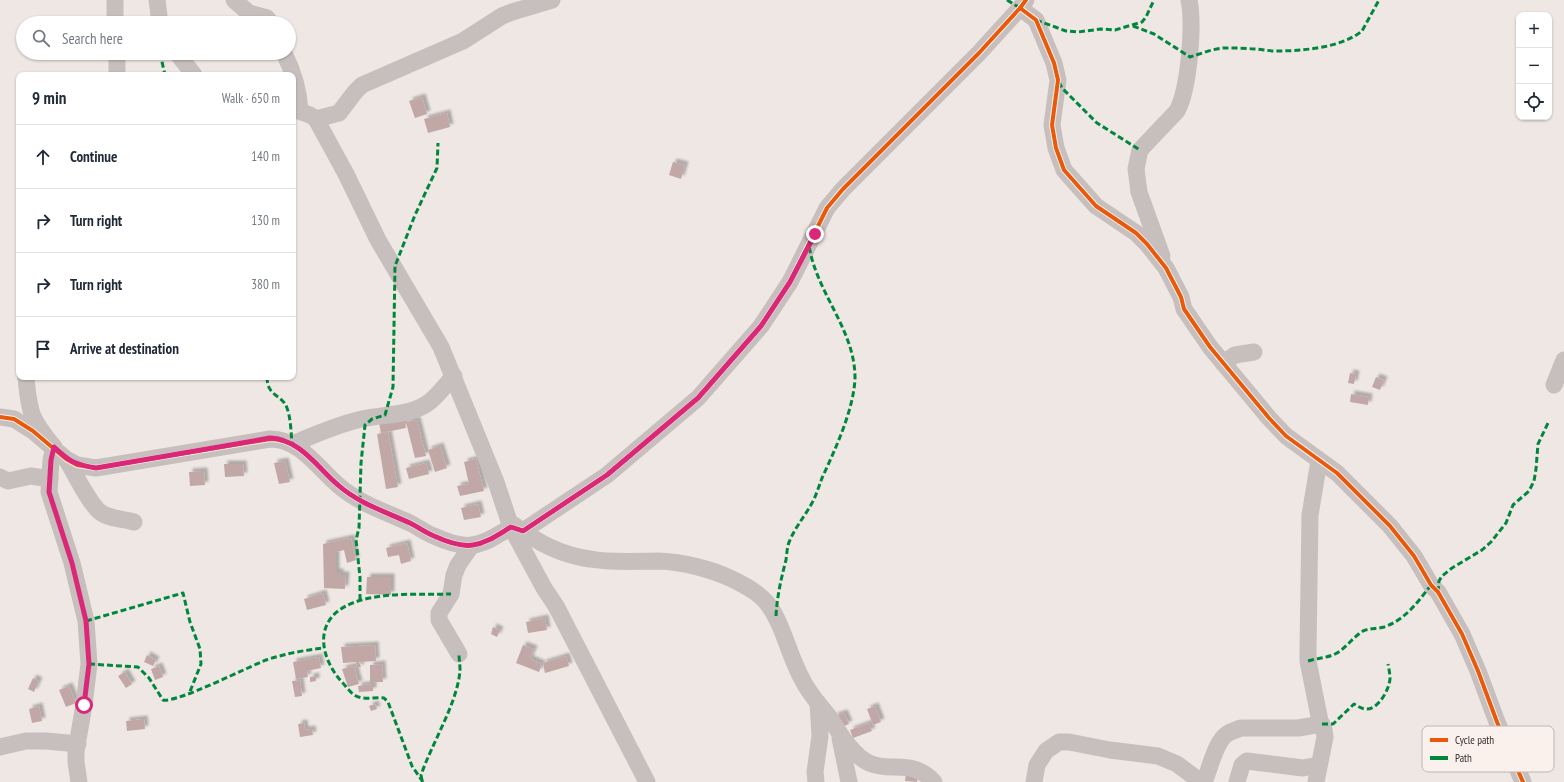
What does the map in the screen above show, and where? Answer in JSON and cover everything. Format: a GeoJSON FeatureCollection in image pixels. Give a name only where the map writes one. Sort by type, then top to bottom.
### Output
{"type":"FeatureCollection","features":[{"type":"Feature","properties":{"kind":"street"},"geometry":{"type":"LineString","coordinates":[[114,0],[115,16]]}},
{"type":"Feature","properties":{"kind":"street"},"geometry":{"type":"LineString","coordinates":[[157,0],[159,16]]}},
{"type":"Feature","properties":{"kind":"street"},"geometry":{"type":"LineString","coordinates":[[234,0],[249,13],[260,16]]}},
{"type":"Feature","properties":{"kind":"street"},"geometry":{"type":"LineString","coordinates":[[316,119],[339,113],[362,85],[463,41],[502,16],[552,0]]}},
{"type":"Feature","properties":{"kind":"street"},"geometry":{"type":"LineString","coordinates":[[1189,0],[1191,8],[1190,57],[1181,103],[1177,111],[1140,150],[1136,169],[1139,192],[1166,268],[1181,297],[1184,309],[1210,347],[1286,436],[1319,461],[1337,472],[1390,526],[1414,556],[1438,592],[1465,640],[1499,726]]}},
{"type":"Feature","properties":{"kind":"street"},"geometry":{"type":"LineString","coordinates":[[0,417],[14,419],[33,431],[77,465],[96,468],[270,438],[280,439],[292,444],[307,455],[350,496],[413,524],[434,536],[464,545],[472,545],[487,541],[607,475],[698,398],[761,326],[790,282],[827,208],[843,189],[979,53],[1023,4],[1036,20],[1054,63],[1058,80],[1052,125],[1056,148],[1064,170],[1096,206],[1136,233],[1166,268]]}},
{"type":"Feature","properties":{"kind":"street"},"geometry":{"type":"LineString","coordinates":[[117,60],[117,72]]}},
{"type":"Feature","properties":{"kind":"street"},"geometry":{"type":"LineString","coordinates":[[182,60],[192,72]]}},
{"type":"Feature","properties":{"kind":"street"},"geometry":{"type":"LineString","coordinates":[[288,60],[293,72]]}},
{"type":"Feature","properties":{"kind":"street"},"geometry":{"type":"LineString","coordinates":[[296,87],[299,100],[296,110],[316,119],[346,174],[378,240],[441,347],[514,526],[544,588],[556,606],[647,782]]}},
{"type":"Feature","properties":{"kind":"street"},"geometry":{"type":"LineString","coordinates":[[1223,362],[1235,355],[1254,352]]}},
{"type":"Feature","properties":{"kind":"street"},"geometry":{"type":"LineString","coordinates":[[1554,385],[1564,360]]}},
{"type":"Feature","properties":{"kind":"street"},"geometry":{"type":"LineString","coordinates":[[292,444],[363,418],[407,411],[419,407],[428,403],[454,376]]}},
{"type":"Feature","properties":{"kind":"street"},"geometry":{"type":"LineString","coordinates":[[26,380],[31,415],[37,426],[60,453],[86,494],[100,512],[107,516],[134,522]]}},
{"type":"Feature","properties":{"kind":"street"},"geometry":{"type":"LineString","coordinates":[[60,453],[51,460],[49,492],[72,563],[86,621],[89,664],[76,762],[79,782]]}},
{"type":"Feature","properties":{"kind":"street"},"geometry":{"type":"LineString","coordinates":[[1316,782],[1325,738],[1308,661],[1308,650],[1310,515],[1319,461]]}},
{"type":"Feature","properties":{"kind":"street"},"geometry":{"type":"LineString","coordinates":[[0,478],[8,481],[31,476],[50,479]]}},
{"type":"Feature","properties":{"kind":"street"},"geometry":{"type":"LineString","coordinates":[[514,526],[549,548],[589,559],[606,561],[661,561],[685,565],[709,570],[750,589],[766,602],[776,616],[802,680],[854,751],[869,763],[912,768],[920,771],[934,782]]}},
{"type":"Feature","properties":{"kind":"street"},"geometry":{"type":"LineString","coordinates":[[459,654],[439,620],[439,613],[451,594],[454,575],[458,565],[472,545]]}},
{"type":"Feature","properties":{"kind":"street"},"geometry":{"type":"LineString","coordinates":[[816,782],[815,772],[820,736],[818,703]]}},
{"type":"Feature","properties":{"kind":"street"},"geometry":{"type":"LineString","coordinates":[[1034,782],[1037,765],[1046,751],[1059,742],[1069,742],[1110,750],[1158,756],[1177,764],[1202,782],[1221,741],[1226,735],[1233,731],[1241,728],[1298,728],[1322,724]]}},
{"type":"Feature","properties":{"kind":"street"},"geometry":{"type":"LineString","coordinates":[[838,730],[849,782]]}},
{"type":"Feature","properties":{"kind":"street"},"geometry":{"type":"LineString","coordinates":[[0,747],[26,741],[78,744]]}},
{"type":"Feature","properties":{"kind":"street"},"geometry":{"type":"LineString","coordinates":[[1236,782],[1242,765],[1247,761],[1303,768],[1320,765]]}},
{"type":"Feature","properties":{"kind":"street"},"geometry":{"type":"LineString","coordinates":[[1519,772],[1523,782]]}},
{"type":"Feature","properties":{"kind":"building"},"geometry":{"type":"Polygon","coordinates":[[[422,97],[427,114],[415,118],[409,101],[422,97]]]}},
{"type":"Feature","properties":{"kind":"building"},"geometry":{"type":"Polygon","coordinates":[[[447,113],[450,127],[428,133],[424,119],[447,113]]]}},
{"type":"Feature","properties":{"kind":"building"},"geometry":{"type":"Polygon","coordinates":[[[673,162],[685,165],[681,179],[669,175],[673,162]]]}},
{"type":"Feature","properties":{"kind":"building"},"geometry":{"type":"Polygon","coordinates":[[[1350,373],[1356,374],[1354,384],[1348,383],[1350,373]]]}},
{"type":"Feature","properties":{"kind":"building"},"geometry":{"type":"Polygon","coordinates":[[[1376,377],[1384,380],[1380,390],[1372,387],[1376,377]]]}},
{"type":"Feature","properties":{"kind":"building"},"geometry":{"type":"Polygon","coordinates":[[[1351,394],[1369,397],[1368,405],[1350,402],[1351,394]]]}},
{"type":"Feature","properties":{"kind":"building"},"geometry":{"type":"Polygon","coordinates":[[[404,418],[406,428],[381,433],[379,423],[404,418]]]}},
{"type":"Feature","properties":{"kind":"building"},"geometry":{"type":"Polygon","coordinates":[[[417,420],[426,456],[415,458],[406,422],[417,420]]]}},
{"type":"Feature","properties":{"kind":"building"},"geometry":{"type":"Polygon","coordinates":[[[388,432],[398,487],[386,489],[377,434],[388,432]]]}},
{"type":"Feature","properties":{"kind":"building"},"geometry":{"type":"Polygon","coordinates":[[[440,446],[447,468],[435,472],[428,450],[440,446]]]}},
{"type":"Feature","properties":{"kind":"building"},"geometry":{"type":"Polygon","coordinates":[[[476,459],[484,491],[460,496],[457,486],[469,484],[464,462],[476,459]]]}},
{"type":"Feature","properties":{"kind":"building"},"geometry":{"type":"Polygon","coordinates":[[[285,461],[290,482],[279,484],[274,463],[285,461]]]}},
{"type":"Feature","properties":{"kind":"building"},"geometry":{"type":"Polygon","coordinates":[[[426,463],[429,474],[409,479],[406,468],[426,463]]]}},
{"type":"Feature","properties":{"kind":"building"},"geometry":{"type":"Polygon","coordinates":[[[224,464],[243,464],[244,476],[225,477],[224,464]]]}},
{"type":"Feature","properties":{"kind":"building"},"geometry":{"type":"Polygon","coordinates":[[[204,471],[205,485],[190,486],[189,472],[204,471]]]}},
{"type":"Feature","properties":{"kind":"building"},"geometry":{"type":"Polygon","coordinates":[[[478,504],[481,517],[464,520],[461,508],[478,504]]]}},
{"type":"Feature","properties":{"kind":"building"},"geometry":{"type":"Polygon","coordinates":[[[351,538],[356,560],[347,563],[344,550],[336,552],[336,572],[340,572],[340,575],[346,575],[345,589],[324,588],[323,544],[351,538]]]}},
{"type":"Feature","properties":{"kind":"building"},"geometry":{"type":"Polygon","coordinates":[[[407,543],[411,561],[401,564],[399,555],[388,557],[386,548],[407,543]]]}},
{"type":"Feature","properties":{"kind":"building"},"geometry":{"type":"Polygon","coordinates":[[[367,577],[391,577],[391,595],[366,594],[367,577]]]}},
{"type":"Feature","properties":{"kind":"building"},"geometry":{"type":"Polygon","coordinates":[[[323,593],[326,605],[307,610],[304,599],[323,593]]]}},
{"type":"Feature","properties":{"kind":"building"},"geometry":{"type":"Polygon","coordinates":[[[545,618],[547,630],[528,633],[526,622],[545,618]]]}},
{"type":"Feature","properties":{"kind":"building"},"geometry":{"type":"Polygon","coordinates":[[[493,627],[500,630],[497,637],[491,634],[493,627]]]}},
{"type":"Feature","properties":{"kind":"building"},"geometry":{"type":"Polygon","coordinates":[[[375,645],[376,661],[359,662],[361,667],[357,668],[356,662],[343,663],[341,647],[375,645]]]}},
{"type":"Feature","properties":{"kind":"building"},"geometry":{"type":"Polygon","coordinates":[[[523,645],[534,649],[530,659],[542,664],[539,672],[516,663],[523,645]]]}},
{"type":"Feature","properties":{"kind":"building"},"geometry":{"type":"Polygon","coordinates":[[[147,655],[156,660],[153,666],[144,662],[147,655]]]}},
{"type":"Feature","properties":{"kind":"building"},"geometry":{"type":"Polygon","coordinates":[[[566,656],[569,666],[545,673],[543,663],[566,656]]]}},
{"type":"Feature","properties":{"kind":"building"},"geometry":{"type":"Polygon","coordinates":[[[319,657],[321,668],[307,671],[308,677],[296,679],[293,662],[319,657]]]}},
{"type":"Feature","properties":{"kind":"building"},"geometry":{"type":"Polygon","coordinates":[[[382,664],[383,682],[370,682],[370,665],[382,664]]]}},
{"type":"Feature","properties":{"kind":"building"},"geometry":{"type":"Polygon","coordinates":[[[159,666],[163,677],[155,680],[151,669],[159,666]]]}},
{"type":"Feature","properties":{"kind":"building"},"geometry":{"type":"Polygon","coordinates":[[[354,666],[359,684],[348,687],[342,669],[354,666]]]}},
{"type":"Feature","properties":{"kind":"building"},"geometry":{"type":"Polygon","coordinates":[[[125,672],[132,684],[126,688],[118,676],[125,672]]]}},
{"type":"Feature","properties":{"kind":"building"},"geometry":{"type":"Polygon","coordinates":[[[316,676],[316,681],[310,682],[310,677],[316,676]]]}},
{"type":"Feature","properties":{"kind":"building"},"geometry":{"type":"Polygon","coordinates":[[[33,678],[39,681],[34,692],[28,689],[33,678]]]}},
{"type":"Feature","properties":{"kind":"building"},"geometry":{"type":"Polygon","coordinates":[[[300,680],[302,696],[295,697],[292,681],[300,680]]]}},
{"type":"Feature","properties":{"kind":"building"},"geometry":{"type":"Polygon","coordinates":[[[373,684],[373,691],[359,692],[358,686],[373,684]]]}},
{"type":"Feature","properties":{"kind":"building"},"geometry":{"type":"Polygon","coordinates":[[[69,686],[76,703],[66,707],[59,690],[69,686]]]}},
{"type":"Feature","properties":{"kind":"building"},"geometry":{"type":"Polygon","coordinates":[[[375,704],[377,709],[371,711],[369,706],[375,704]]]}},
{"type":"Feature","properties":{"kind":"building"},"geometry":{"type":"Polygon","coordinates":[[[39,706],[42,721],[32,723],[29,709],[39,706]]]}},
{"type":"Feature","properties":{"kind":"building"},"geometry":{"type":"Polygon","coordinates":[[[875,706],[881,722],[873,725],[867,709],[875,706]]]}},
{"type":"Feature","properties":{"kind":"building"},"geometry":{"type":"Polygon","coordinates":[[[844,713],[849,724],[839,728],[834,716],[844,713]]]}},
{"type":"Feature","properties":{"kind":"building"},"geometry":{"type":"Polygon","coordinates":[[[144,719],[145,729],[127,731],[126,721],[144,719]]]}},
{"type":"Feature","properties":{"kind":"building"},"geometry":{"type":"Polygon","coordinates":[[[304,723],[305,730],[312,729],[313,735],[300,737],[298,724],[304,723]]]}},
{"type":"Feature","properties":{"kind":"building"},"geometry":{"type":"Polygon","coordinates":[[[869,723],[872,731],[853,738],[850,730],[869,723]]]}},
{"type":"Feature","properties":{"kind":"building"},"geometry":{"type":"Polygon","coordinates":[[[906,773],[918,775],[917,782],[905,781],[906,773]]]}},
{"type":"Feature","properties":{"kind":"marked path"},"geometry":{"type":"LineString","coordinates":[[1007,0],[1020,8]]}},
{"type":"Feature","properties":{"kind":"marked path"},"geometry":{"type":"LineString","coordinates":[[1036,20],[1066,31],[1078,32],[1101,29],[1115,30],[1142,22],[1154,0]]}},
{"type":"Feature","properties":{"kind":"marked path"},"geometry":{"type":"LineString","coordinates":[[1133,26],[1154,34],[1190,57],[1210,50],[1223,48],[1246,48],[1276,51],[1309,49],[1332,45],[1353,37],[1362,31],[1379,0]]}},
{"type":"Feature","properties":{"kind":"marked path"},"geometry":{"type":"LineString","coordinates":[[162,60],[164,72]]}},
{"type":"Feature","properties":{"kind":"marked path"},"geometry":{"type":"LineString","coordinates":[[1059,82],[1062,88],[1097,123],[1140,150]]}},
{"type":"Feature","properties":{"kind":"marked path"},"geometry":{"type":"LineString","coordinates":[[360,600],[360,577],[356,540],[359,528],[361,463],[365,425],[372,419],[385,415],[393,387],[395,266],[415,215],[437,168],[438,143]]}},
{"type":"Feature","properties":{"kind":"marked path"},"geometry":{"type":"LineString","coordinates":[[776,616],[777,602],[789,542],[816,494],[848,416],[854,390],[855,378],[849,343],[819,279],[809,245]]}},
{"type":"Feature","properties":{"kind":"marked path"},"geometry":{"type":"LineString","coordinates":[[267,380],[269,388],[285,403],[287,408],[292,444]]}},
{"type":"Feature","properties":{"kind":"marked path"},"geometry":{"type":"LineString","coordinates":[[1438,592],[1439,581],[1442,576],[1452,568],[1482,550],[1491,542],[1506,523],[1513,505],[1529,491],[1534,481],[1538,444],[1548,423]]}},
{"type":"Feature","properties":{"kind":"marked path"},"geometry":{"type":"LineString","coordinates":[[1308,661],[1334,655],[1341,651],[1363,631],[1392,624],[1405,615],[1431,585]]}},
{"type":"Feature","properties":{"kind":"marked path"},"geometry":{"type":"LineString","coordinates":[[86,621],[183,593],[190,622],[200,649],[201,664],[189,694]]}},
{"type":"Feature","properties":{"kind":"marked path"},"geometry":{"type":"LineString","coordinates":[[423,782],[412,766],[388,702],[384,698],[366,698],[354,695],[334,672],[325,652],[325,631],[328,622],[335,613],[358,601],[397,595],[451,594]]}},
{"type":"Feature","properties":{"kind":"marked path"},"geometry":{"type":"LineString","coordinates":[[89,664],[138,667],[149,678],[163,700],[197,691],[266,660],[295,652],[324,648]]}},
{"type":"Feature","properties":{"kind":"marked path"},"geometry":{"type":"LineString","coordinates":[[422,780],[421,775],[455,695],[460,670],[459,654]]}},
{"type":"Feature","properties":{"kind":"marked path"},"geometry":{"type":"LineString","coordinates":[[1322,724],[1333,724],[1354,704],[1366,709],[1379,703],[1388,688],[1390,677],[1388,664]]}},
{"type":"Feature","properties":{"kind":"cycle path"},"geometry":{"type":"LineString","coordinates":[[0,417],[14,419],[33,431],[66,459],[77,465],[96,468],[270,439],[281,440],[307,455],[338,485],[354,497],[443,540],[458,544],[473,545],[488,540],[511,527],[523,531],[607,475],[698,398],[761,326],[790,282],[827,208],[843,189],[979,53],[1026,0]]}},
{"type":"Feature","properties":{"kind":"cycle path"},"geometry":{"type":"LineString","coordinates":[[1020,8],[1036,20],[1054,63],[1058,80],[1052,125],[1056,148],[1064,170],[1096,206],[1136,233],[1147,244],[1166,268],[1181,297],[1184,309],[1210,347],[1269,418],[1286,436],[1337,473],[1390,526],[1414,556],[1431,585],[1438,592],[1462,634],[1499,726]]}},
{"type":"Feature","properties":{"kind":"cycle path"},"geometry":{"type":"LineString","coordinates":[[1519,772],[1523,782]]}},
{"type":"Feature","properties":{"kind":"route"},"geometry":{"type":"LineString","coordinates":[[84,705],[89,664],[86,621],[72,563],[49,492],[51,460],[54,447],[66,459],[77,465],[96,468],[270,438],[280,439],[292,444],[307,455],[350,496],[413,524],[434,536],[464,545],[472,545],[487,541],[511,527],[523,531],[607,475],[698,398],[761,326],[790,282],[815,234]]}}]}
